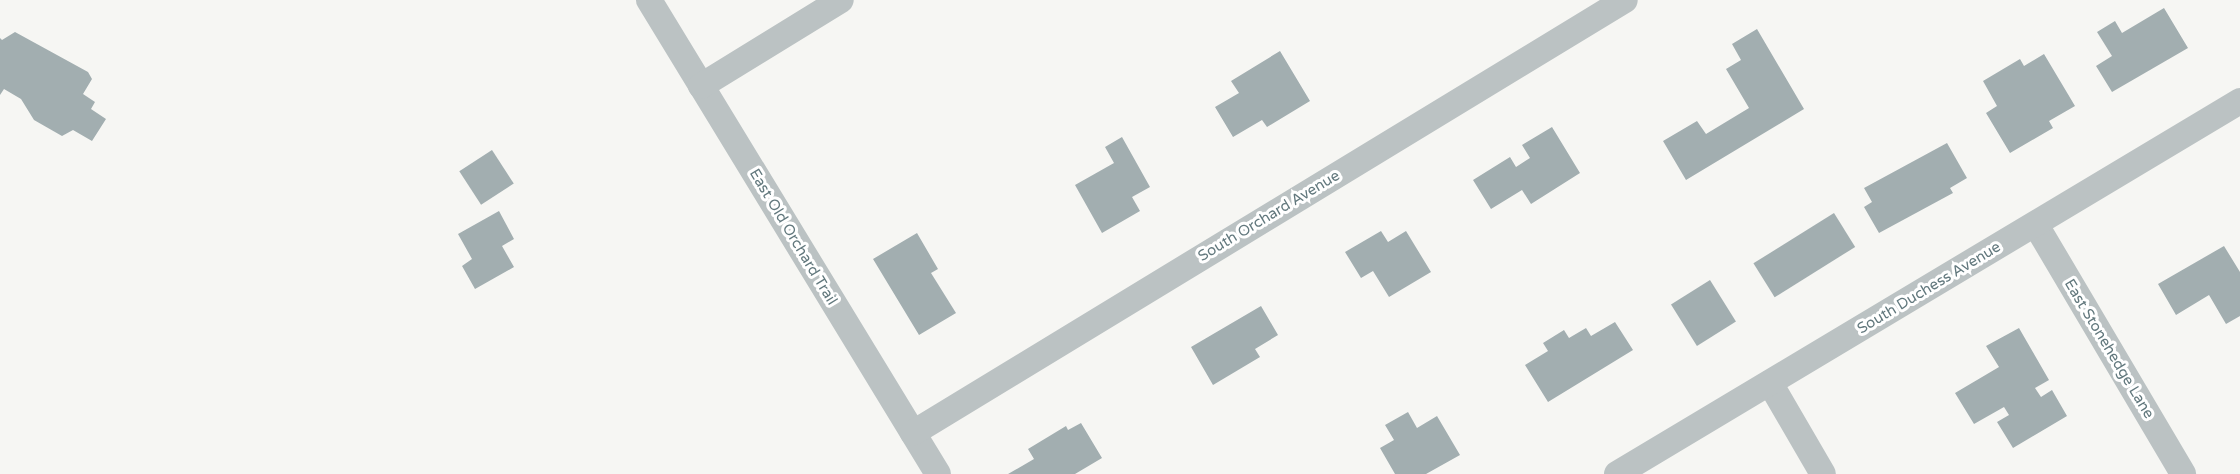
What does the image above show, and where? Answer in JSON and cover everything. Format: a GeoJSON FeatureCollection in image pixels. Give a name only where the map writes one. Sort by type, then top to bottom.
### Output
{"type":"FeatureCollection","features":[{"type":"Feature","properties":{"kind":"street","name":"East Old Orchard Trail"},"geometry":{"type":"LineString","coordinates":[[649,0],[938,474]]}},
{"type":"Feature","properties":{"kind":"street"},"geometry":{"type":"LineString","coordinates":[[701,86],[841,0]]}},
{"type":"Feature","properties":{"kind":"street","name":"South Orchard Avenue"},"geometry":{"type":"LineString","coordinates":[[913,433],[1625,0]]}},
{"type":"Feature","properties":{"kind":"street","name":"South Duchess Avenue"},"geometry":{"type":"LineString","coordinates":[[1617,474],[2240,101]]}},
{"type":"Feature","properties":{"kind":"street","name":"East Stonehedge Lane"},"geometry":{"type":"LineString","coordinates":[[2036,225],[2183,474]]}},
{"type":"Feature","properties":{"kind":"street"},"geometry":{"type":"LineString","coordinates":[[1770,383],[1823,474]]}},
{"type":"Feature","properties":{"kind":"building"},"geometry":{"type":"Polygon","coordinates":[[[2164,8],[2188,48],[2112,92],[2096,66],[2112,56],[2097,32],[2115,21],[2122,33],[2164,8]]]}},
{"type":"Feature","properties":{"kind":"building"},"geometry":{"type":"Polygon","coordinates":[[[1757,29],[1804,109],[1686,180],[1663,141],[1697,121],[1706,134],[1749,108],[1726,69],[1741,60],[1732,44],[1757,29]]]}},
{"type":"Feature","properties":{"kind":"building"},"geometry":{"type":"Polygon","coordinates":[[[15,32],[88,72],[92,79],[83,94],[95,102],[91,109],[106,119],[92,141],[73,130],[62,136],[34,120],[21,99],[4,89],[0,95],[0,38],[2,40],[15,32]]]}},
{"type":"Feature","properties":{"kind":"building"},"geometry":{"type":"Polygon","coordinates":[[[1280,51],[1310,101],[1267,127],[1262,120],[1233,137],[1215,107],[1239,93],[1231,81],[1280,51]]]}},
{"type":"Feature","properties":{"kind":"building"},"geometry":{"type":"Polygon","coordinates":[[[2044,54],[2075,106],[2049,121],[2053,128],[2010,153],[1986,113],[1997,106],[1983,81],[2020,59],[2024,66],[2044,54]]]}},
{"type":"Feature","properties":{"kind":"building"},"geometry":{"type":"Polygon","coordinates":[[[1552,127],[1580,173],[1531,204],[1522,190],[1491,209],[1473,180],[1510,157],[1516,167],[1530,158],[1522,145],[1552,127]]]}},
{"type":"Feature","properties":{"kind":"building"},"geometry":{"type":"Polygon","coordinates":[[[1122,137],[1150,187],[1132,197],[1140,211],[1102,233],[1075,185],[1114,163],[1105,147],[1122,137]]]}},
{"type":"Feature","properties":{"kind":"building"},"geometry":{"type":"Polygon","coordinates":[[[1947,143],[1967,178],[1950,188],[1953,193],[1879,233],[1864,207],[1872,202],[1864,188],[1947,143]]]}},
{"type":"Feature","properties":{"kind":"building"},"geometry":{"type":"Polygon","coordinates":[[[492,150],[514,184],[481,205],[459,171],[492,150]]]}},
{"type":"Feature","properties":{"kind":"building"},"geometry":{"type":"Polygon","coordinates":[[[499,211],[514,239],[502,246],[514,267],[475,289],[462,266],[472,259],[458,234],[499,211]]]}},
{"type":"Feature","properties":{"kind":"building"},"geometry":{"type":"Polygon","coordinates":[[[1834,213],[1855,247],[1775,297],[1753,263],[1834,213]]]}},
{"type":"Feature","properties":{"kind":"building"},"geometry":{"type":"Polygon","coordinates":[[[1381,231],[1388,242],[1406,231],[1431,272],[1389,297],[1373,271],[1361,278],[1345,252],[1381,231]]]}},
{"type":"Feature","properties":{"kind":"building"},"geometry":{"type":"Polygon","coordinates":[[[917,233],[938,269],[931,273],[956,313],[919,335],[873,259],[917,233]]]}},
{"type":"Feature","properties":{"kind":"building"},"geometry":{"type":"Polygon","coordinates":[[[2224,246],[2240,272],[2240,316],[2226,324],[2209,295],[2176,315],[2158,284],[2224,246]]]}},
{"type":"Feature","properties":{"kind":"building"},"geometry":{"type":"Polygon","coordinates":[[[1710,280],[1736,322],[1697,346],[1671,304],[1710,280]]]}},
{"type":"Feature","properties":{"kind":"building"},"geometry":{"type":"Polygon","coordinates":[[[1261,306],[1278,335],[1255,349],[1260,357],[1213,385],[1191,347],[1261,306]]]}},
{"type":"Feature","properties":{"kind":"building"},"geometry":{"type":"Polygon","coordinates":[[[1615,322],[1633,350],[1548,402],[1525,365],[1548,351],[1543,343],[1564,330],[1569,338],[1586,328],[1591,336],[1615,322]]]}},
{"type":"Feature","properties":{"kind":"building"},"geometry":{"type":"Polygon","coordinates":[[[2019,328],[2049,380],[2035,388],[2041,397],[2052,390],[2067,416],[2013,448],[1997,422],[2009,415],[2004,407],[1974,424],[1955,393],[1999,367],[1986,346],[2019,328]]]}},
{"type":"Feature","properties":{"kind":"building"},"geometry":{"type":"Polygon","coordinates":[[[1408,412],[1417,428],[1437,416],[1460,455],[1426,474],[1395,474],[1380,448],[1394,440],[1385,425],[1408,412]]]}},
{"type":"Feature","properties":{"kind":"building"},"geometry":{"type":"Polygon","coordinates":[[[1081,423],[1102,458],[1075,474],[1008,474],[1034,459],[1028,449],[1066,426],[1068,430],[1081,423]]]}}]}
